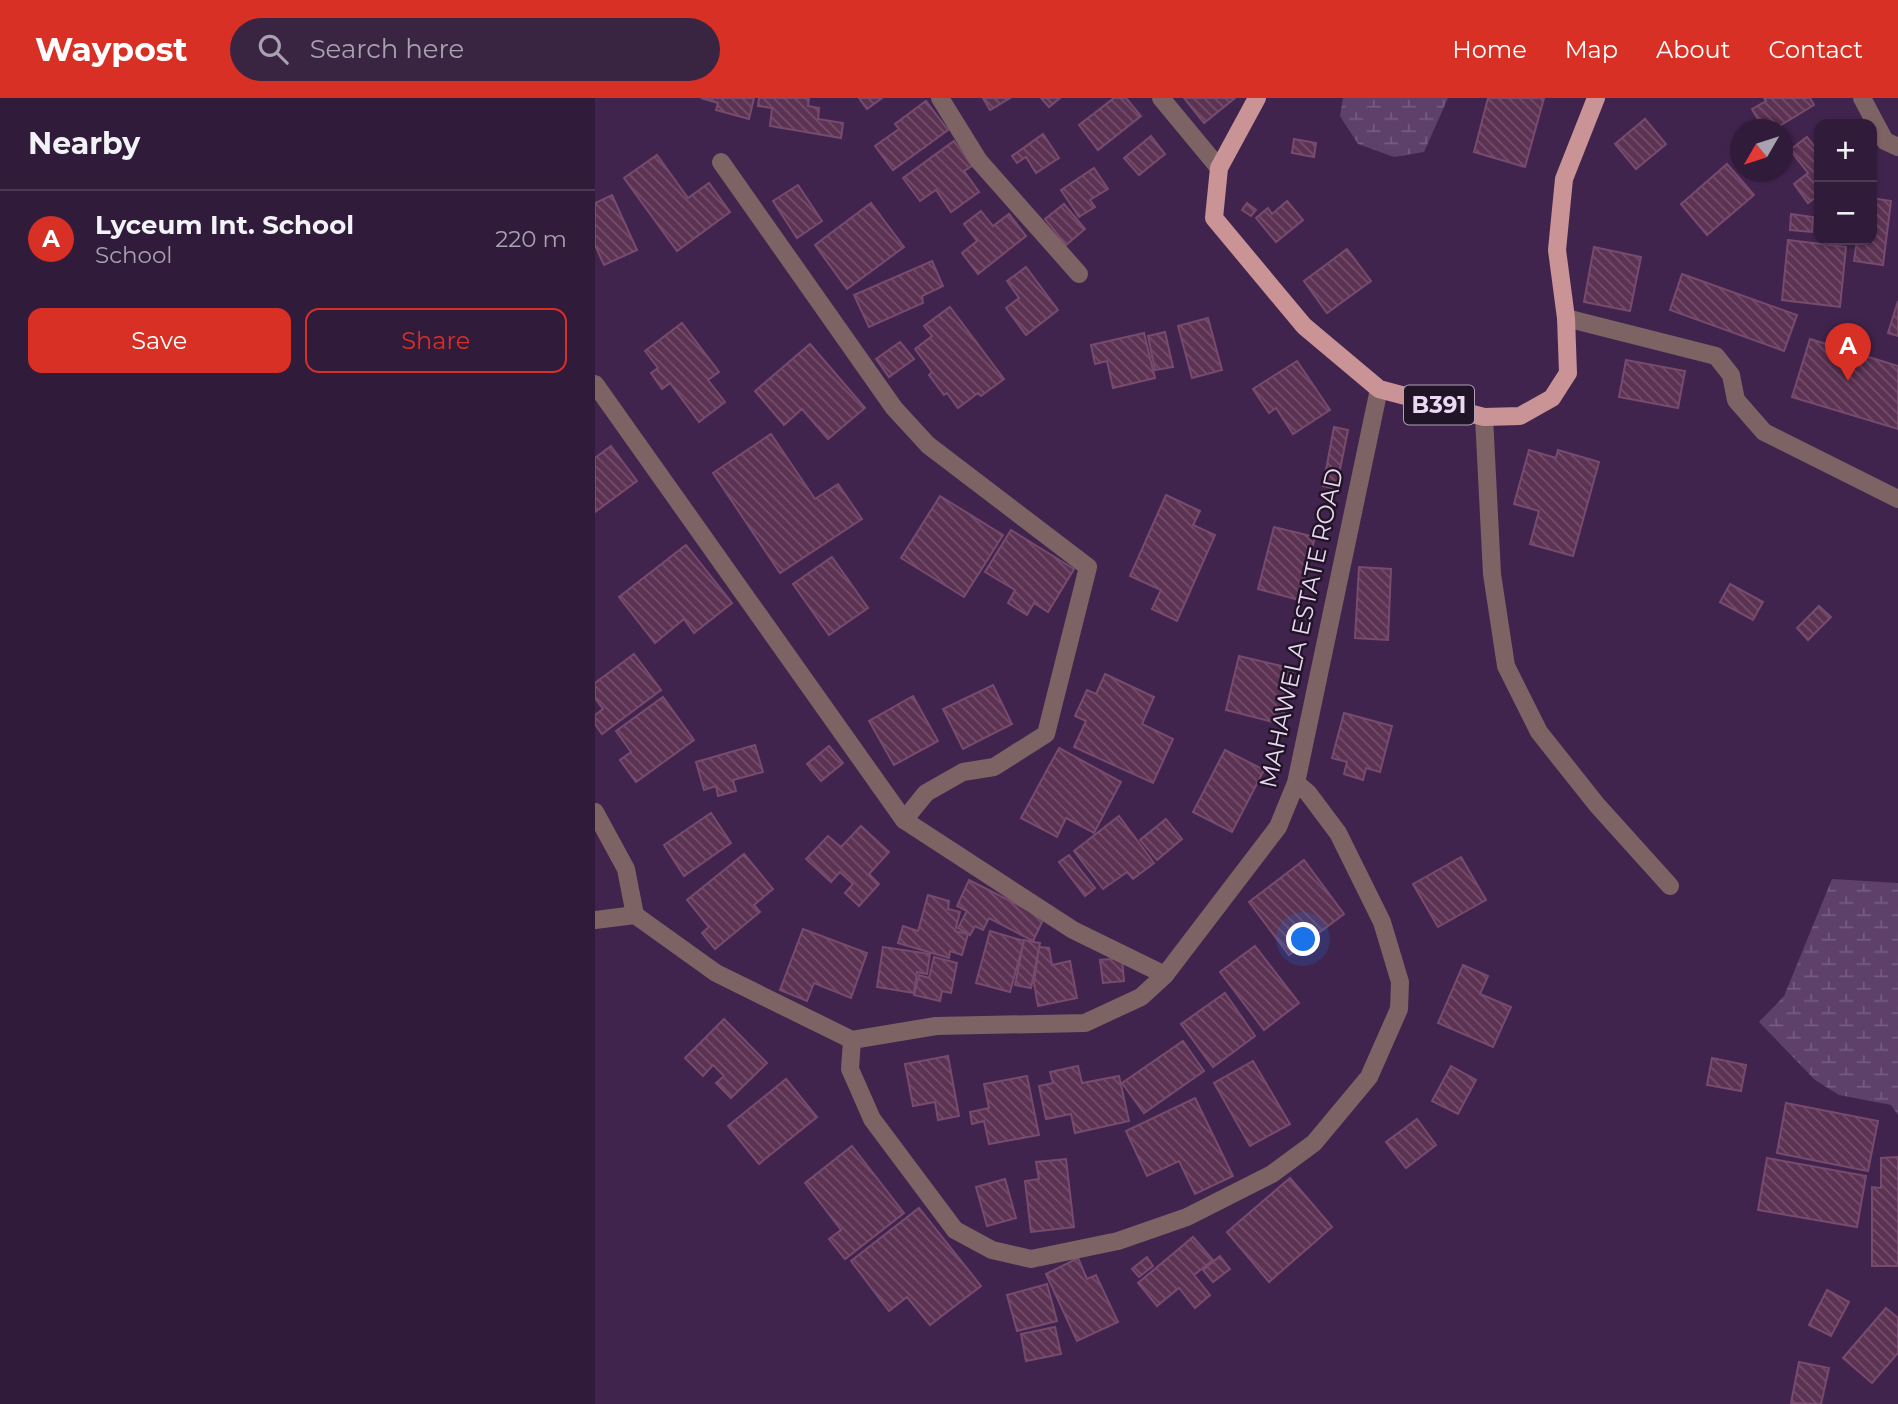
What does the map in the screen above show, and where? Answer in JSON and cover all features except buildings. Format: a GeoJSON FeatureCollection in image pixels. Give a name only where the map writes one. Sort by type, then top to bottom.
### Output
{"type":"FeatureCollection","features":[{"type":"Feature","properties":{"kind":"main road","name":"B391"},"geometry":{"type":"LineString","coordinates":[[1258,98],[1219,168],[1214,218],[1304,326],[1378,388],[1484,417],[1520,416],[1552,398],[1568,373],[1566,318],[1557,250],[1564,179],[1596,98]]}},
{"type":"Feature","properties":{"kind":"street"},"geometry":{"type":"LineString","coordinates":[[940,98],[979,161],[1079,274]]}},
{"type":"Feature","properties":{"kind":"street"},"geometry":{"type":"LineString","coordinates":[[1161,98],[1219,168]]}},
{"type":"Feature","properties":{"kind":"street"},"geometry":{"type":"LineString","coordinates":[[1862,98],[1885,141],[1898,147]]}},
{"type":"Feature","properties":{"kind":"street"},"geometry":{"type":"LineString","coordinates":[[721,162],[894,408],[928,445],[1088,567],[1047,734],[994,768],[963,772],[926,793],[904,820]]}},
{"type":"Feature","properties":{"kind":"street"},"geometry":{"type":"LineString","coordinates":[[1566,318],[1716,356],[1731,375],[1736,400],[1764,432],[1898,499]]}},
{"type":"Feature","properties":{"kind":"street"},"geometry":{"type":"LineString","coordinates":[[595,384],[904,820],[1073,930],[1165,975]]}},
{"type":"Feature","properties":{"kind":"street","name":"MAHAWELA ESTATE ROAD"},"geometry":{"type":"LineString","coordinates":[[852,1040],[936,1026],[1085,1023],[1141,997],[1165,975],[1278,827],[1296,783],[1378,388]]}},
{"type":"Feature","properties":{"kind":"street"},"geometry":{"type":"LineString","coordinates":[[1484,417],[1492,574],[1506,666],[1539,732],[1597,806],[1670,886]]}},
{"type":"Feature","properties":{"kind":"street"},"geometry":{"type":"LineString","coordinates":[[595,920],[635,915],[716,973],[852,1040],[851,1069],[872,1119],[955,1230],[992,1250],[1031,1259],[1118,1241],[1187,1217],[1272,1174],[1314,1143],[1369,1077],[1399,1009],[1400,982],[1382,922],[1338,834],[1308,793],[1296,783]]}},
{"type":"Feature","properties":{"kind":"street"},"geometry":{"type":"LineString","coordinates":[[595,813],[626,869],[635,915]]}},
{"type":"Feature","properties":{"kind":"green space"},"geometry":{"type":"Polygon","coordinates":[[[1343,98],[1448,98],[1424,152],[1394,157],[1358,144],[1340,116],[1343,98]]]}},
{"type":"Feature","properties":{"kind":"green space"},"geometry":{"type":"Polygon","coordinates":[[[1832,879],[1898,883],[1898,1115],[1891,1105],[1839,1095],[1815,1080],[1759,1022],[1784,996],[1832,879]]]}},
{"type":"Feature","properties":{"kind":"place","name":"Lyceum Int. School"},"geometry":{"type":"Point","coordinates":[1848,381]}}]}
